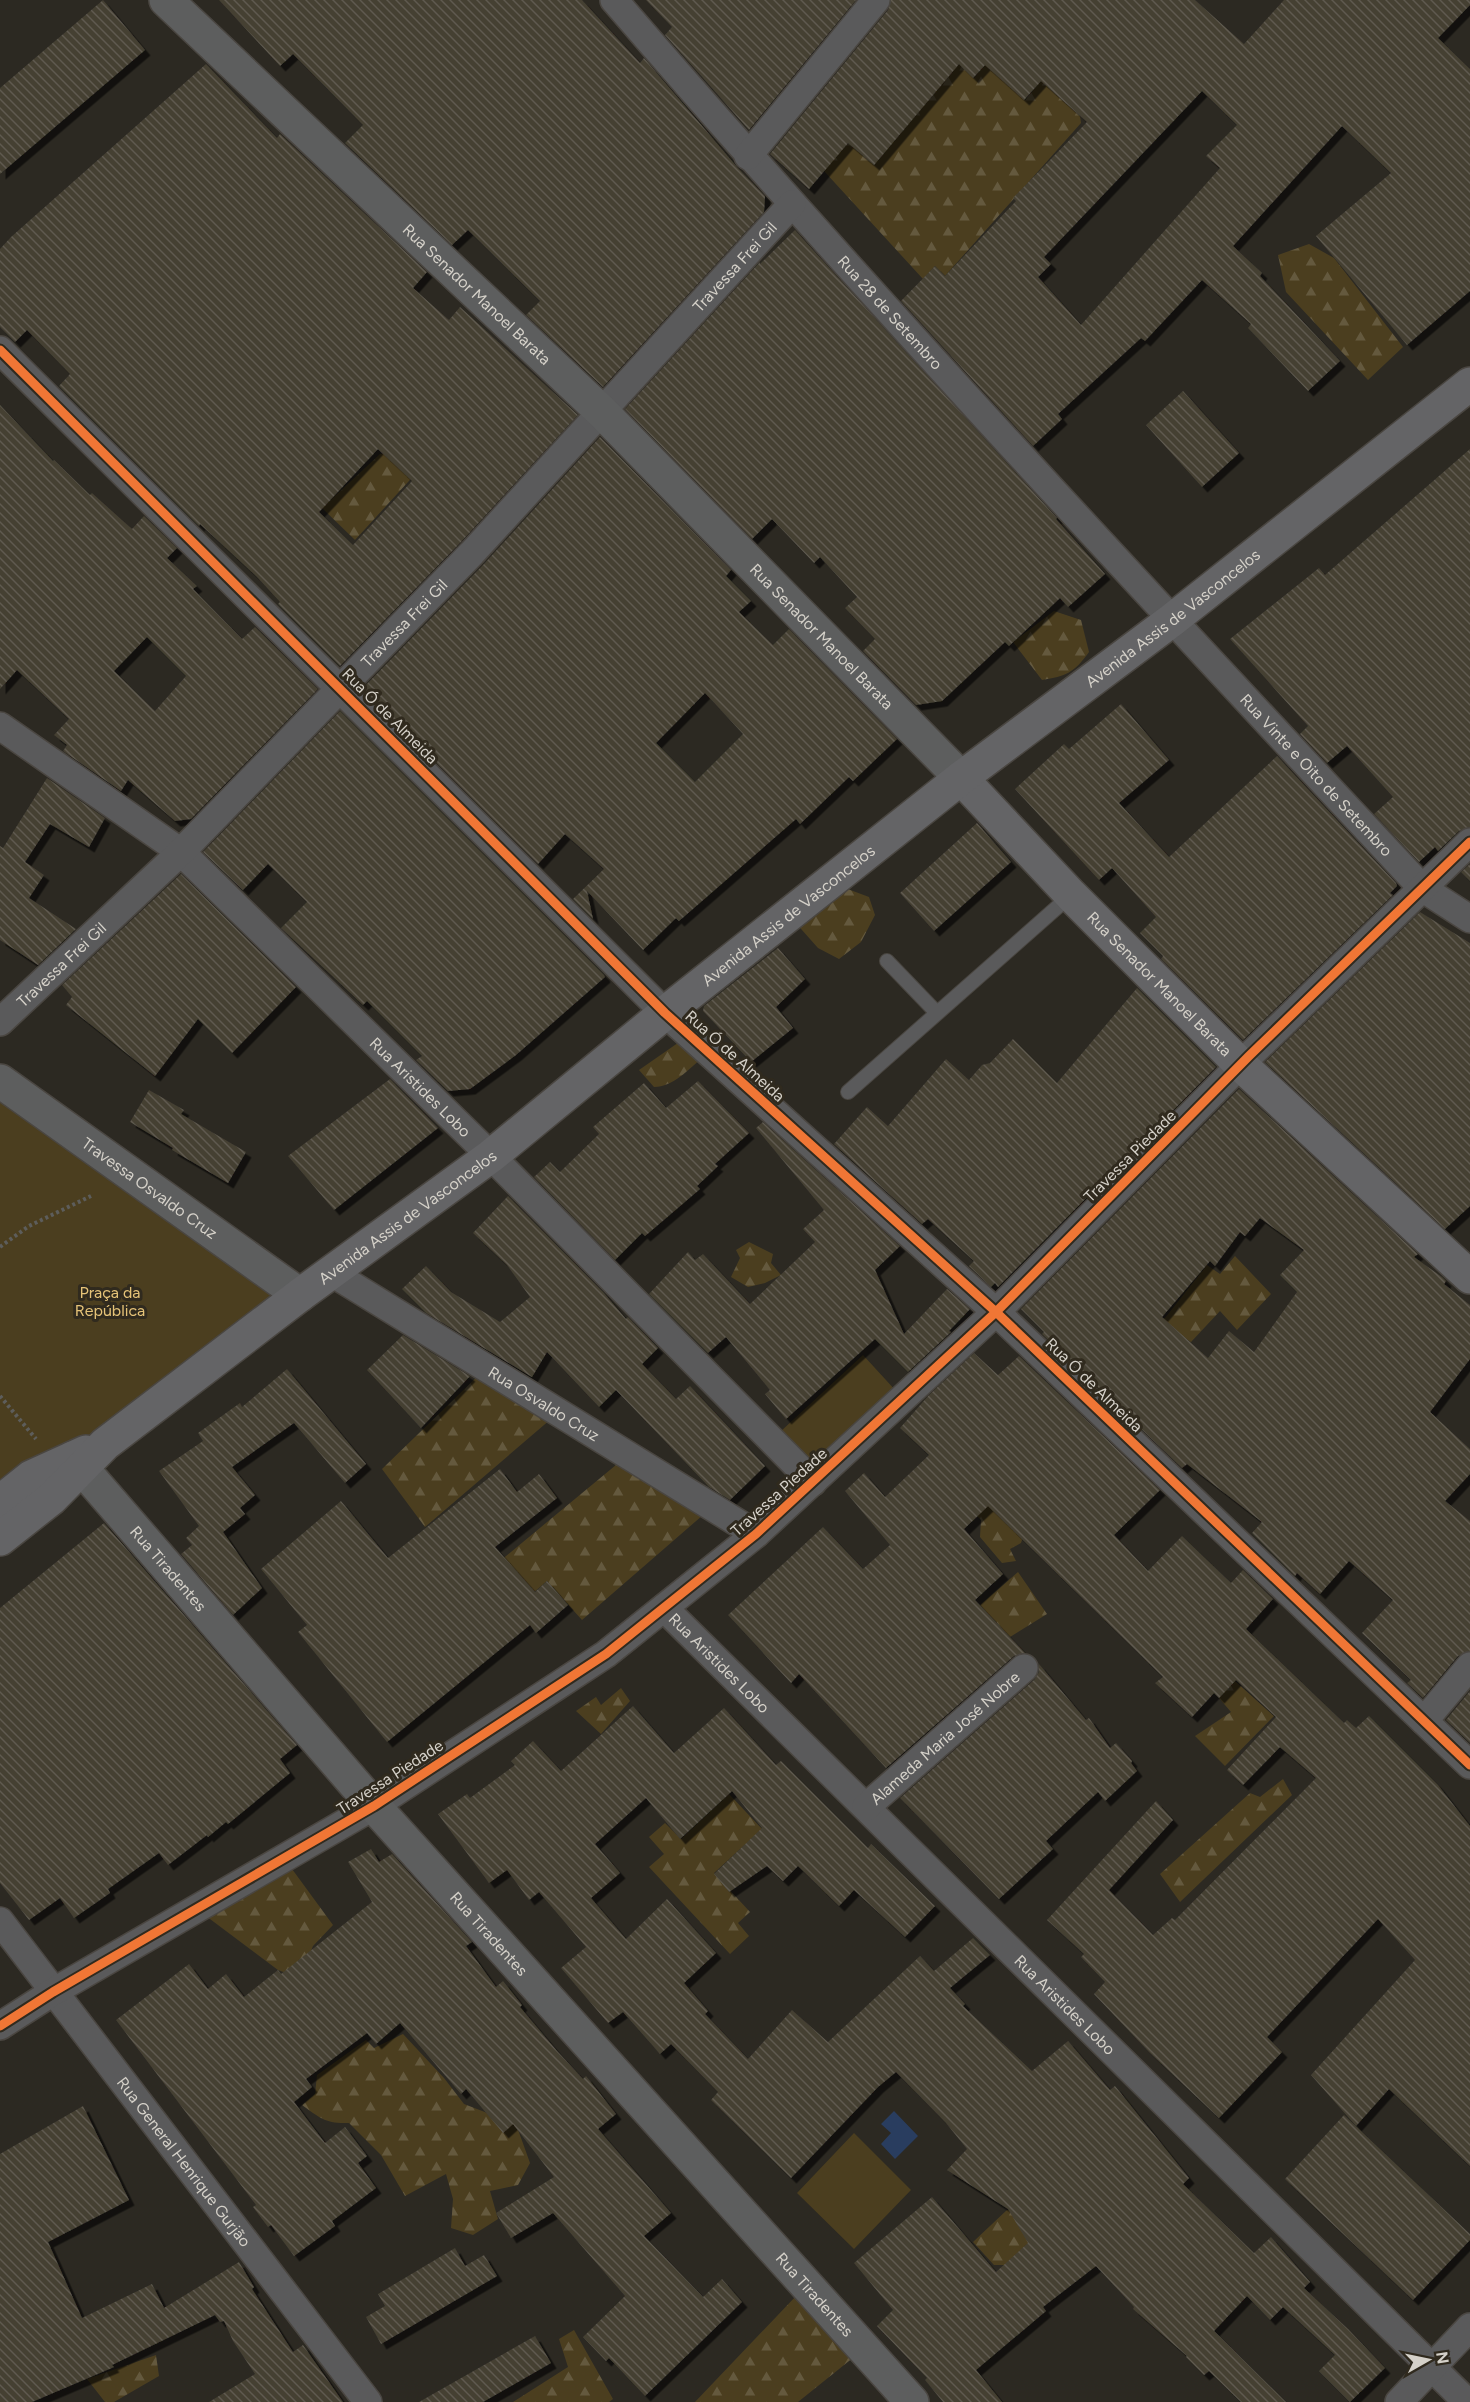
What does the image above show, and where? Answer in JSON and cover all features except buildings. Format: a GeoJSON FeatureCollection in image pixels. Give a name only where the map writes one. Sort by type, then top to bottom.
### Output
{"type":"FeatureCollection","features":[{"type":"Feature","properties":{"kind":"main road","name":"Rua Senador Manoel Barata"},"geometry":{"type":"LineString","coordinates":[[166,0],[602,412],[961,778],[1071,895],[1242,1066],[1470,1277]]}},
{"type":"Feature","properties":{"kind":"main road","name":"Avenida Assis de Vasconcelos"},"geometry":{"type":"LineString","coordinates":[[0,1502],[31,1477],[77,1462],[105,1444],[300,1295],[332,1274],[491,1156],[665,1013],[961,778],[1172,620],[1470,384]]}},
{"type":"Feature","properties":{"kind":"main road","name":"Travessa Osvaldo Cruz"},"geometry":{"type":"LineString","coordinates":[[0,1081],[300,1295]]}},
{"type":"Feature","properties":{"kind":"main road","name":"Avenida Assis de Vasconcelos"},"geometry":{"type":"LineString","coordinates":[[0,1539],[52,1498],[77,1462]]}},
{"type":"Feature","properties":{"kind":"main road","name":"Rua Tiradentes"},"geometry":{"type":"LineString","coordinates":[[77,1462],[374,1806],[912,2402]]}},
{"type":"Feature","properties":{"kind":"street","name":"Rua 28 de Setembro"},"geometry":{"type":"LineString","coordinates":[[614,0],[748,156],[1172,620]]}},
{"type":"Feature","properties":{"kind":"street"},"geometry":{"type":"LineString","coordinates":[[748,156],[876,0]]}},
{"type":"Feature","properties":{"kind":"street","name":"Travessa Frei Gil"},"geometry":{"type":"LineString","coordinates":[[0,1022],[181,852],[472,553],[792,204]]}},
{"type":"Feature","properties":{"kind":"street","name":"Rua Ó de Almeida"},"geometry":{"type":"LineString","coordinates":[[0,350],[665,1013],[996,1312],[1470,1765]]}},
{"type":"Feature","properties":{"kind":"street","name":"Rua Vinte e Oito de Setembro"},"geometry":{"type":"LineString","coordinates":[[1172,620],[1422,888],[1470,919]]}},
{"type":"Feature","properties":{"kind":"street","name":"Rua Aristides Lobo"},"geometry":{"type":"LineString","coordinates":[[0,726],[181,852],[491,1156],[813,1482]]}},
{"type":"Feature","properties":{"kind":"street","name":"Travessa Piedade"},"geometry":{"type":"LineString","coordinates":[[0,2026],[53,1992],[374,1806],[606,1654],[756,1534],[996,1312],[1470,842]]}},
{"type":"Feature","properties":{"kind":"street","name":"Rua Osvaldo Cruz"},"geometry":{"type":"LineString","coordinates":[[332,1274],[756,1534]]}},
{"type":"Feature","properties":{"kind":"street","name":"Rua Aristides Lobo"},"geometry":{"type":"LineString","coordinates":[[664,1608],[1467,2402]]}},
{"type":"Feature","properties":{"kind":"street"},"geometry":{"type":"LineString","coordinates":[[1424,1721],[1470,1666]]}},
{"type":"Feature","properties":{"kind":"street","name":"Alameda Maria José Nobre"},"geometry":{"type":"LineString","coordinates":[[866,1807],[1024,1668]]}},
{"type":"Feature","properties":{"kind":"street","name":"Rua General Henrique Gurjão"},"geometry":{"type":"LineString","coordinates":[[0,1921],[369,2402]]}},
{"type":"Feature","properties":{"kind":"street"},"geometry":{"type":"LineString","coordinates":[[1399,2402],[1470,2327]]}},
{"type":"Feature","properties":{"kind":"lane"},"geometry":{"type":"LineString","coordinates":[[848,1092],[1071,895]]}},
{"type":"Feature","properties":{"kind":"lane"},"geometry":{"type":"LineString","coordinates":[[887,961],[937,1013]]}},
{"type":"Feature","properties":{"kind":"path"},"geometry":{"type":"LineString","coordinates":[[0,1247],[29,1226],[91,1196]]}},
{"type":"Feature","properties":{"kind":"path"},"geometry":{"type":"LineString","coordinates":[[0,1396],[36,1439]]}},
{"type":"Feature","properties":{"kind":"green space"},"geometry":{"type":"Polygon","coordinates":[[[1004,43],[1013,89],[1025,100],[1041,81],[1080,116],[1081,123],[945,276],[935,266],[923,279],[824,171],[848,143],[874,165],[959,64],[974,78],[1004,43]]]}},
{"type":"Feature","properties":{"kind":"green space"},"geometry":{"type":"Polygon","coordinates":[[[1309,244],[1334,258],[1403,347],[1368,380],[1286,292],[1278,255],[1309,244]]]}},
{"type":"Feature","properties":{"kind":"green space"},"geometry":{"type":"Polygon","coordinates":[[[398,451],[419,470],[355,540],[322,508],[380,454],[398,451]]]}},
{"type":"Feature","properties":{"kind":"green space"},"geometry":{"type":"Polygon","coordinates":[[[1054,611],[1081,620],[1089,652],[1079,665],[1069,672],[1042,680],[1013,642],[1054,611]]]}},
{"type":"Feature","properties":{"kind":"green space"},"geometry":{"type":"Polygon","coordinates":[[[837,885],[869,897],[875,915],[861,942],[839,959],[818,948],[794,921],[837,885]]]}},
{"type":"Feature","properties":{"kind":"green space"},"geometry":{"type":"Polygon","coordinates":[[[685,1038],[703,1057],[674,1081],[654,1087],[639,1070],[685,1038]]]}},
{"type":"Feature","properties":{"kind":"green space","name":"Praça da República"},"geometry":{"type":"Polygon","coordinates":[[[0,1101],[300,1295],[0,1502],[0,1101]]]}},
{"type":"Feature","properties":{"kind":"green space"},"geometry":{"type":"Polygon","coordinates":[[[749,1242],[773,1254],[771,1263],[781,1275],[765,1283],[748,1287],[731,1277],[740,1258],[736,1250],[749,1242]]]}},
{"type":"Feature","properties":{"kind":"green space"},"geometry":{"type":"Polygon","coordinates":[[[1235,1256],[1271,1294],[1237,1330],[1220,1311],[1191,1342],[1161,1323],[1207,1265],[1220,1274],[1235,1256]]]}},
{"type":"Feature","properties":{"kind":"green space"},"geometry":{"type":"Polygon","coordinates":[[[863,1355],[897,1392],[815,1470],[780,1432],[863,1355]]]}},
{"type":"Feature","properties":{"kind":"green space"},"geometry":{"type":"Polygon","coordinates":[[[482,1372],[551,1419],[425,1527],[382,1469],[482,1372]]]}},
{"type":"Feature","properties":{"kind":"green space"},"geometry":{"type":"Polygon","coordinates":[[[622,1460],[703,1515],[582,1620],[547,1581],[533,1593],[500,1561],[622,1460]]]}},
{"type":"Feature","properties":{"kind":"green space"},"geometry":{"type":"Polygon","coordinates":[[[993,1500],[1028,1522],[1021,1543],[1010,1549],[1016,1561],[1002,1563],[980,1537],[981,1520],[971,1510],[993,1500]]]}},
{"type":"Feature","properties":{"kind":"green space"},"geometry":{"type":"Polygon","coordinates":[[[1018,1572],[1047,1614],[1010,1637],[980,1605],[1018,1572]]]}},
{"type":"Feature","properties":{"kind":"green space"},"geometry":{"type":"Polygon","coordinates":[[[1235,1681],[1274,1716],[1225,1766],[1195,1736],[1231,1712],[1219,1698],[1235,1681]]]}},
{"type":"Feature","properties":{"kind":"green space"},"geometry":{"type":"Polygon","coordinates":[[[621,1688],[630,1701],[601,1734],[576,1711],[596,1697],[601,1705],[621,1688]]]}},
{"type":"Feature","properties":{"kind":"green space"},"geometry":{"type":"Polygon","coordinates":[[[1283,1779],[1292,1795],[1180,1902],[1160,1874],[1250,1793],[1260,1797],[1283,1779]]]}},
{"type":"Feature","properties":{"kind":"green space"},"geometry":{"type":"Polygon","coordinates":[[[729,1794],[762,1829],[714,1873],[750,1912],[738,1923],[749,1936],[730,1954],[649,1867],[664,1854],[649,1837],[665,1823],[681,1839],[729,1794]]]}},
{"type":"Feature","properties":{"kind":"green space"},"geometry":{"type":"Polygon","coordinates":[[[292,1869],[333,1925],[313,1946],[310,1953],[286,1973],[278,1970],[206,1916],[292,1869]]]}},
{"type":"Feature","properties":{"kind":"green space"},"geometry":{"type":"Polygon","coordinates":[[[403,2034],[444,2078],[464,2104],[516,2124],[530,2163],[518,2185],[490,2191],[498,2219],[473,2235],[451,2228],[453,2199],[446,2174],[405,2196],[381,2155],[349,2123],[324,2119],[302,2105],[315,2094],[317,2075],[366,2040],[374,2048],[403,2034]]]}},
{"type":"Feature","properties":{"kind":"green space"},"geometry":{"type":"Polygon","coordinates":[[[854,2133],[911,2190],[854,2249],[797,2193],[854,2133]]]}},
{"type":"Feature","properties":{"kind":"green space"},"geometry":{"type":"Polygon","coordinates":[[[1008,2209],[1041,2243],[1004,2265],[994,2265],[973,2242],[1008,2209]]]}},
{"type":"Feature","properties":{"kind":"green space"},"geometry":{"type":"Polygon","coordinates":[[[797,2295],[854,2357],[798,2402],[695,2402],[797,2295]]]}},
{"type":"Feature","properties":{"kind":"green space"},"geometry":{"type":"Polygon","coordinates":[[[574,2330],[613,2399],[609,2402],[513,2402],[568,2367],[559,2339],[574,2330]]]}},
{"type":"Feature","properties":{"kind":"green space"},"geometry":{"type":"Polygon","coordinates":[[[156,2355],[159,2376],[114,2402],[105,2402],[87,2379],[156,2355]]]}},
{"type":"Feature","properties":{"kind":"water"},"geometry":{"type":"Polygon","coordinates":[[[894,2111],[918,2136],[895,2159],[881,2144],[891,2133],[881,2124],[894,2111]]]}},
{"type":"Feature","properties":{"kind":"cycle path"},"geometry":{"type":"LineString","coordinates":[[0,350],[665,1013],[996,1312],[1470,1765]]}},
{"type":"Feature","properties":{"kind":"cycle path"},"geometry":{"type":"LineString","coordinates":[[0,2026],[53,1992],[374,1806],[606,1654],[756,1534],[996,1312],[1249,1056],[1470,842]]}}]}
